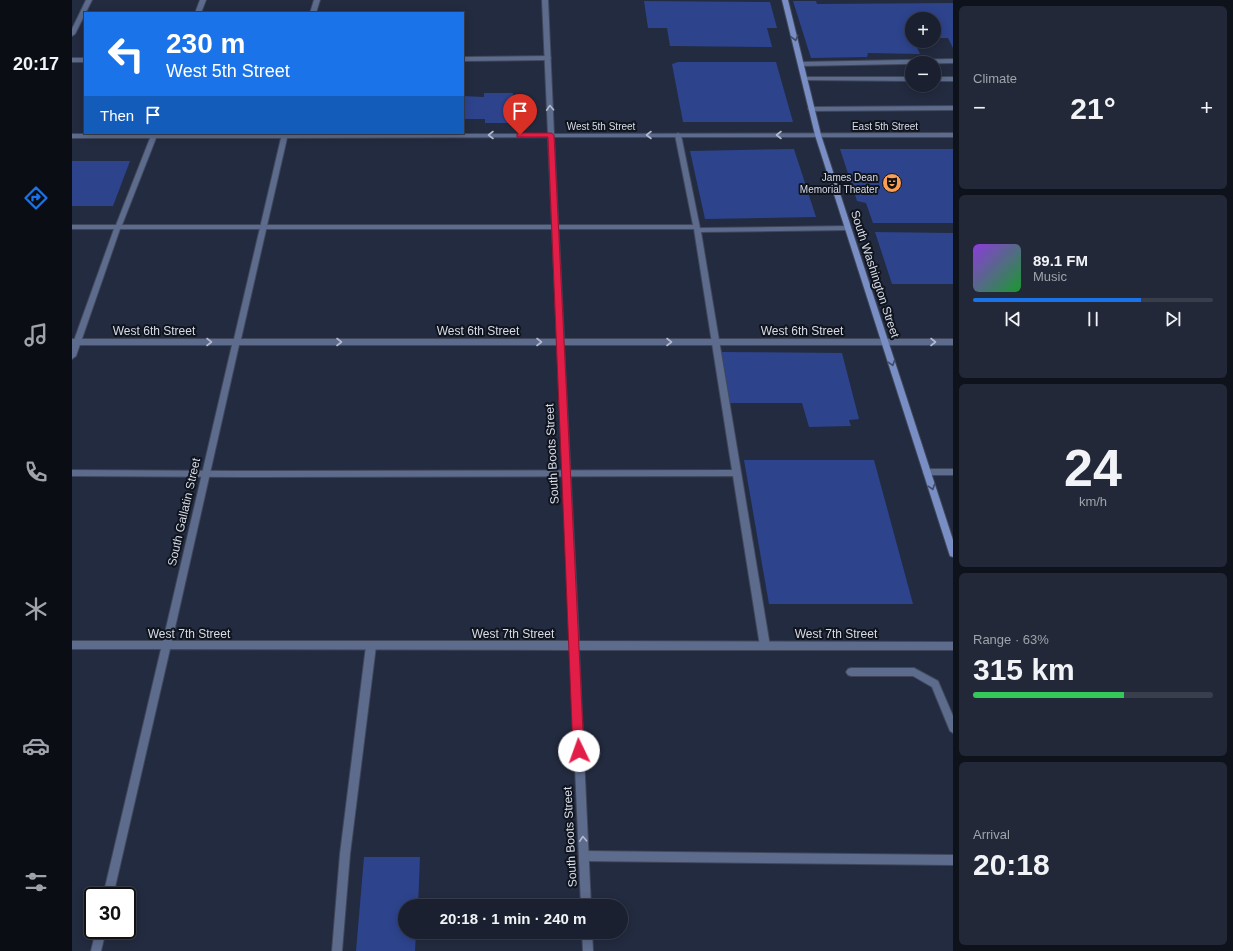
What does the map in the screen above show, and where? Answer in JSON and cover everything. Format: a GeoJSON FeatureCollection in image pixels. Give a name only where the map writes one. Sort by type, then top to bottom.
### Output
{"type":"FeatureCollection","features":[{"type":"Feature","properties":{"kind":"main road","name":"South Washington Street"},"geometry":{"type":"LineString","coordinates":[[785,0],[818,135],[953,553]]}},
{"type":"Feature","properties":{"kind":"street"},"geometry":{"type":"LineString","coordinates":[[72,34],[89,0]]}},
{"type":"Feature","properties":{"kind":"street"},"geometry":{"type":"LineString","coordinates":[[198,12],[203,0]]}},
{"type":"Feature","properties":{"kind":"street"},"geometry":{"type":"LineString","coordinates":[[314,12],[316,0]]}},
{"type":"Feature","properties":{"kind":"street","name":"South Boots Street"},"geometry":{"type":"LineString","coordinates":[[545,0],[586,899]]}},
{"type":"Feature","properties":{"kind":"street"},"geometry":{"type":"LineString","coordinates":[[464,58],[548,58]]}},
{"type":"Feature","properties":{"kind":"street"},"geometry":{"type":"LineString","coordinates":[[72,60],[84,60]]}},
{"type":"Feature","properties":{"kind":"street"},"geometry":{"type":"LineString","coordinates":[[801,64],[953,61]]}},
{"type":"Feature","properties":{"kind":"street"},"geometry":{"type":"LineString","coordinates":[[804,79],[905,79]]}},
{"type":"Feature","properties":{"kind":"street"},"geometry":{"type":"LineString","coordinates":[[941,79],[953,79]]}},
{"type":"Feature","properties":{"kind":"street"},"geometry":{"type":"LineString","coordinates":[[812,109],[953,108]]}},
{"type":"Feature","properties":{"kind":"street","name":"West 5th Street"},"geometry":{"type":"LineString","coordinates":[[72,136],[285,134],[818,135]]}},
{"type":"Feature","properties":{"kind":"street","name":"South Gallatin Street"},"geometry":{"type":"LineString","coordinates":[[110,887],[285,134]]}},
{"type":"Feature","properties":{"kind":"street"},"geometry":{"type":"LineString","coordinates":[[72,356],[75,342],[154,135]]}},
{"type":"Feature","properties":{"kind":"street"},"geometry":{"type":"LineString","coordinates":[[678,135],[697,229],[765,646]]}},
{"type":"Feature","properties":{"kind":"street","name":"East 5th Street"},"geometry":{"type":"LineString","coordinates":[[818,135],[953,135]]}},
{"type":"Feature","properties":{"kind":"street"},"geometry":{"type":"LineString","coordinates":[[72,227],[848,228]]}},
{"type":"Feature","properties":{"kind":"street","name":"West 6th Street"},"geometry":{"type":"LineString","coordinates":[[75,342],[953,342]]}},
{"type":"Feature","properties":{"kind":"street"},"geometry":{"type":"LineString","coordinates":[[72,473],[206,475],[566,472],[737,473]]}},
{"type":"Feature","properties":{"kind":"street"},"geometry":{"type":"LineString","coordinates":[[927,472],[953,472]]}},
{"type":"Feature","properties":{"kind":"street","name":"West 7th Street"},"geometry":{"type":"LineString","coordinates":[[72,646],[953,646]]}},
{"type":"Feature","properties":{"kind":"street"},"geometry":{"type":"LineString","coordinates":[[336,951],[345,854],[371,646]]}},
{"type":"Feature","properties":{"kind":"street"},"geometry":{"type":"LineString","coordinates":[[851,672],[914,672],[925,678],[935,684],[953,728]]}},
{"type":"Feature","properties":{"kind":"street"},"geometry":{"type":"LineString","coordinates":[[584,856],[953,860]]}},
{"type":"Feature","properties":{"kind":"street"},"geometry":{"type":"LineString","coordinates":[[96,951],[98,939]]}},
{"type":"Feature","properties":{"kind":"street"},"geometry":{"type":"LineString","coordinates":[[587,939],[588,951]]}},
{"type":"Feature","properties":{"kind":"building"},"geometry":{"type":"Polygon","coordinates":[[[644,1],[770,2],[777,28],[767,28],[772,47],[670,46],[667,28],[648,28],[644,1]]]}},
{"type":"Feature","properties":{"kind":"building"},"geometry":{"type":"Polygon","coordinates":[[[793,1],[816,1],[817,4],[953,3],[953,48],[948,38],[941,38],[941,12],[905,12],[905,48],[917,48],[920,54],[868,53],[867,57],[811,58],[793,1]]]}},
{"type":"Feature","properties":{"kind":"building"},"geometry":{"type":"Polygon","coordinates":[[[678,62],[776,62],[793,122],[683,122],[672,64],[678,62]]]}},
{"type":"Feature","properties":{"kind":"building"},"geometry":{"type":"Polygon","coordinates":[[[484,93],[513,93],[511,123],[485,123],[485,119],[464,119],[464,96],[484,97],[484,93]]]}},
{"type":"Feature","properties":{"kind":"building"},"geometry":{"type":"Polygon","coordinates":[[[794,149],[816,217],[705,219],[690,151],[794,149]]]}},
{"type":"Feature","properties":{"kind":"building"},"geometry":{"type":"Polygon","coordinates":[[[840,149],[953,149],[953,223],[873,223],[866,203],[857,201],[840,149]]]}},
{"type":"Feature","properties":{"kind":"building"},"geometry":{"type":"Polygon","coordinates":[[[72,161],[130,161],[113,206],[72,206],[72,161]]]}},
{"type":"Feature","properties":{"kind":"building"},"geometry":{"type":"Polygon","coordinates":[[[875,232],[953,233],[953,284],[892,284],[875,232]]]}},
{"type":"Feature","properties":{"kind":"building"},"geometry":{"type":"Polygon","coordinates":[[[719,352],[842,353],[859,419],[849,420],[851,426],[809,427],[802,403],[728,403],[719,352]]]}},
{"type":"Feature","properties":{"kind":"building"},"geometry":{"type":"Polygon","coordinates":[[[744,460],[874,460],[913,604],[769,604],[744,460]]]}},
{"type":"Feature","properties":{"kind":"building"},"geometry":{"type":"Polygon","coordinates":[[[364,857],[420,857],[418,899],[398,899],[398,939],[416,939],[415,951],[356,951],[364,857]]]}},
{"type":"Feature","properties":{"kind":"place","name":"James Dean Memorial Theater"},"geometry":{"type":"Point","coordinates":[892,183]}},
{"type":"Feature","properties":{"kind":"route"},"geometry":{"type":"LineString","coordinates":[[520,135],[551,135],[579,751]]}}]}
